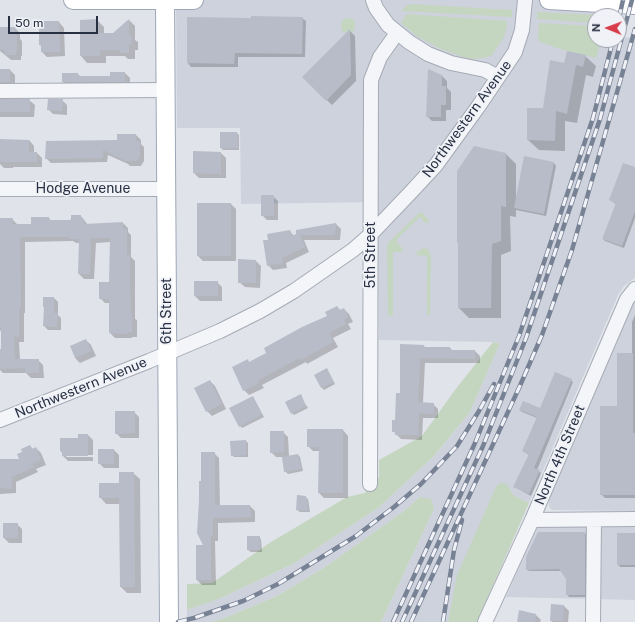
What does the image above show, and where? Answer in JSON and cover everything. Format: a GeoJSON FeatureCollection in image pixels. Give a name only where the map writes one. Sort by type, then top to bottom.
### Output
{"type":"FeatureCollection","features":[{"type":"Feature","properties":{"kind":"main road"},"geometry":{"type":"LineString","coordinates":[[73,0],[194,0]]}},
{"type":"Feature","properties":{"kind":"main road","name":"6th Street"},"geometry":{"type":"LineString","coordinates":[[165,0],[169,622]]}},
{"type":"Feature","properties":{"kind":"main road"},"geometry":{"type":"LineString","coordinates":[[549,0],[635,5]]}},
{"type":"Feature","properties":{"kind":"street"},"geometry":{"type":"LineString","coordinates":[[373,0],[376,8],[388,25],[428,54],[451,63],[485,70],[498,77]]}},
{"type":"Feature","properties":{"kind":"street","name":"Northwestern Avenue"},"geometry":{"type":"LineString","coordinates":[[0,420],[220,331],[260,311],[294,291],[353,250],[370,235],[411,192],[436,164],[461,131],[515,52],[523,24],[525,0]]}},
{"type":"Feature","properties":{"kind":"street","name":"5th Street"},"geometry":{"type":"LineString","coordinates":[[370,484],[371,80],[380,57],[397,33]]}},
{"type":"Feature","properties":{"kind":"street"},"geometry":{"type":"LineString","coordinates":[[0,91],[166,90]]}},
{"type":"Feature","properties":{"kind":"street","name":"Hodge Avenue"},"geometry":{"type":"LineString","coordinates":[[0,189],[166,189]]}},
{"type":"Feature","properties":{"kind":"street","name":"North 4th Street"},"geometry":{"type":"LineString","coordinates":[[485,622],[532,520],[627,298],[635,289]]}},
{"type":"Feature","properties":{"kind":"street"},"geometry":{"type":"LineString","coordinates":[[532,520],[635,519]]}},
{"type":"Feature","properties":{"kind":"street"},"geometry":{"type":"LineString","coordinates":[[593,622],[594,520]]}},
{"type":"Feature","properties":{"kind":"shaded area"},"geometry":{"type":"Polygon","coordinates":[[[176,0],[611,0],[610,8],[587,8],[587,48],[627,48],[627,38],[635,38],[635,278],[624,286],[618,295],[529,503],[512,495],[453,599],[448,622],[381,622],[434,509],[420,497],[404,511],[325,567],[277,596],[222,619],[210,622],[187,622],[187,610],[221,598],[293,564],[378,508],[436,454],[470,412],[500,343],[379,340],[378,202],[241,204],[240,128],[177,128],[176,0]]]}},
{"type":"Feature","properties":{"kind":"shaded area"},"geometry":{"type":"Polygon","coordinates":[[[635,300],[635,511],[552,510],[549,507],[549,499],[635,300]]]}},
{"type":"Feature","properties":{"kind":"shaded area"},"geometry":{"type":"Polygon","coordinates":[[[539,526],[635,527],[635,600],[506,597],[536,529],[539,526]]]}},
{"type":"Feature","properties":{"kind":"green space"},"geometry":{"type":"Polygon","coordinates":[[[412,4],[512,10],[512,17],[402,11],[406,6],[412,4]]]}},
{"type":"Feature","properties":{"kind":"green space"},"geometry":{"type":"Polygon","coordinates":[[[537,12],[587,14],[587,22],[537,19],[537,12]]]}},
{"type":"Feature","properties":{"kind":"green space"},"geometry":{"type":"Polygon","coordinates":[[[407,14],[507,21],[507,26],[504,37],[491,56],[472,59],[441,49],[418,37],[401,23],[407,14]]]}},
{"type":"Feature","properties":{"kind":"green space"},"geometry":{"type":"Polygon","coordinates":[[[349,18],[354,20],[355,28],[353,32],[350,33],[350,29],[346,33],[342,31],[341,23],[344,19],[349,18]]]}},
{"type":"Feature","properties":{"kind":"green space"},"geometry":{"type":"Polygon","coordinates":[[[539,23],[587,26],[587,48],[599,48],[596,58],[557,48],[538,41],[539,23]]]}},
{"type":"Feature","properties":{"kind":"green space"},"geometry":{"type":"Polygon","coordinates":[[[422,212],[429,221],[428,223],[425,223],[420,217],[396,240],[403,250],[402,252],[393,252],[393,314],[392,316],[388,316],[387,246],[389,242],[418,214],[422,212]]]}},
{"type":"Feature","properties":{"kind":"green space"},"geometry":{"type":"Polygon","coordinates":[[[423,248],[428,249],[431,257],[429,316],[427,314],[427,256],[417,255],[416,253],[423,248]]]}},
{"type":"Feature","properties":{"kind":"green space"},"geometry":{"type":"Polygon","coordinates":[[[493,342],[500,343],[470,412],[434,456],[378,508],[293,564],[221,598],[187,610],[187,584],[212,583],[271,542],[347,497],[365,493],[379,477],[379,460],[422,436],[455,390],[493,342]]]}},
{"type":"Feature","properties":{"kind":"green space"},"geometry":{"type":"Polygon","coordinates":[[[500,483],[505,483],[513,495],[529,503],[477,622],[448,622],[457,575],[496,487],[500,483]]]}},
{"type":"Feature","properties":{"kind":"green space"},"geometry":{"type":"Polygon","coordinates":[[[420,497],[431,499],[434,509],[381,622],[210,622],[222,619],[277,596],[325,567],[404,511],[420,497]]]}},
{"type":"Feature","properties":{"kind":"building"},"geometry":{"type":"Polygon","coordinates":[[[251,16],[303,17],[302,54],[235,53],[234,64],[187,63],[187,17],[251,18],[251,16]]]}},
{"type":"Feature","properties":{"kind":"building"},"geometry":{"type":"Polygon","coordinates":[[[98,19],[98,33],[113,33],[129,19],[129,35],[131,35],[132,44],[129,44],[129,53],[120,53],[120,50],[100,50],[100,56],[80,56],[80,20],[98,19]]]}},
{"type":"Feature","properties":{"kind":"building"},"geometry":{"type":"Polygon","coordinates":[[[41,21],[59,21],[60,52],[41,52],[41,45],[39,45],[39,29],[41,29],[41,21]]]}},
{"type":"Feature","properties":{"kind":"building"},"geometry":{"type":"Polygon","coordinates":[[[0,27],[15,27],[15,35],[17,35],[16,55],[5,55],[4,50],[0,50],[0,27]]]}},
{"type":"Feature","properties":{"kind":"building"},"geometry":{"type":"Polygon","coordinates":[[[350,29],[351,75],[326,101],[302,77],[350,29]]]}},
{"type":"Feature","properties":{"kind":"building"},"geometry":{"type":"Polygon","coordinates":[[[567,51],[586,55],[583,67],[576,65],[567,114],[556,111],[555,141],[527,140],[527,108],[543,108],[550,60],[564,63],[567,51]]]}},
{"type":"Feature","properties":{"kind":"building"},"geometry":{"type":"Polygon","coordinates":[[[0,69],[10,69],[10,82],[0,82],[0,69]]]}},
{"type":"Feature","properties":{"kind":"building"},"geometry":{"type":"Polygon","coordinates":[[[428,69],[442,75],[442,86],[446,86],[446,105],[441,105],[441,117],[426,117],[428,69]]]}},
{"type":"Feature","properties":{"kind":"building"},"geometry":{"type":"Polygon","coordinates":[[[110,72],[125,72],[125,82],[62,82],[62,73],[78,73],[78,76],[110,76],[110,72]]]}},
{"type":"Feature","properties":{"kind":"building"},"geometry":{"type":"Polygon","coordinates":[[[0,99],[30,99],[30,112],[0,112],[0,99]]]}},
{"type":"Feature","properties":{"kind":"building"},"geometry":{"type":"Polygon","coordinates":[[[48,99],[63,99],[62,111],[47,110],[48,99]]]}},
{"type":"Feature","properties":{"kind":"building"},"geometry":{"type":"Polygon","coordinates":[[[220,132],[237,132],[238,148],[220,148],[220,132]]]}},
{"type":"Feature","properties":{"kind":"building"},"geometry":{"type":"Polygon","coordinates":[[[117,134],[136,134],[136,141],[140,141],[140,156],[136,161],[124,161],[103,150],[103,158],[45,159],[46,141],[117,140],[117,134]]]}},
{"type":"Feature","properties":{"kind":"building"},"geometry":{"type":"Polygon","coordinates":[[[0,139],[29,140],[29,152],[37,152],[37,162],[0,162],[0,139]]]}},
{"type":"Feature","properties":{"kind":"building"},"geometry":{"type":"Polygon","coordinates":[[[474,146],[506,153],[506,207],[501,206],[501,241],[492,244],[491,308],[458,308],[457,171],[474,146]]]}},
{"type":"Feature","properties":{"kind":"building"},"geometry":{"type":"Polygon","coordinates":[[[193,151],[221,152],[221,174],[193,173],[193,151]]]}},
{"type":"Feature","properties":{"kind":"building"},"geometry":{"type":"Polygon","coordinates":[[[524,156],[554,162],[544,214],[514,208],[524,156]]]}},
{"type":"Feature","properties":{"kind":"building"},"geometry":{"type":"Polygon","coordinates":[[[623,163],[635,167],[635,211],[622,246],[602,239],[616,203],[609,200],[623,163]]]}},
{"type":"Feature","properties":{"kind":"building"},"geometry":{"type":"Polygon","coordinates":[[[261,195],[274,195],[274,216],[261,216],[261,195]]]}},
{"type":"Feature","properties":{"kind":"building"},"geometry":{"type":"Polygon","coordinates":[[[197,203],[231,203],[231,256],[197,256],[197,203]]]}},
{"type":"Feature","properties":{"kind":"building"},"geometry":{"type":"Polygon","coordinates":[[[71,215],[81,215],[81,219],[84,219],[84,224],[123,222],[123,229],[127,229],[127,255],[130,255],[132,332],[128,332],[128,334],[109,333],[109,299],[99,299],[99,282],[109,282],[110,238],[91,238],[90,274],[78,274],[79,239],[69,239],[69,237],[20,237],[21,308],[19,308],[19,337],[14,337],[15,359],[39,359],[39,373],[25,373],[25,368],[0,369],[0,218],[13,218],[12,224],[31,224],[31,217],[49,217],[49,220],[70,220],[71,215]]]}},
{"type":"Feature","properties":{"kind":"building"},"geometry":{"type":"Polygon","coordinates":[[[336,223],[335,235],[300,235],[305,247],[282,258],[283,263],[267,266],[263,240],[268,240],[267,234],[290,230],[292,236],[296,234],[296,230],[336,223]]]}},
{"type":"Feature","properties":{"kind":"building"},"geometry":{"type":"Polygon","coordinates":[[[238,259],[256,260],[256,283],[238,283],[238,259]]]}},
{"type":"Feature","properties":{"kind":"building"},"geometry":{"type":"Polygon","coordinates":[[[194,281],[218,281],[218,296],[194,296],[194,281]]]}},
{"type":"Feature","properties":{"kind":"building"},"geometry":{"type":"Polygon","coordinates":[[[43,297],[54,297],[54,313],[58,313],[57,327],[43,326],[43,297]]]}},
{"type":"Feature","properties":{"kind":"building"},"geometry":{"type":"Polygon","coordinates":[[[337,306],[340,310],[344,308],[348,317],[344,319],[346,324],[329,333],[333,342],[301,360],[300,358],[258,380],[259,383],[243,391],[232,367],[248,359],[249,362],[266,353],[264,348],[302,327],[327,316],[325,312],[337,306]]]}},
{"type":"Feature","properties":{"kind":"building"},"geometry":{"type":"Polygon","coordinates":[[[86,339],[91,351],[75,358],[70,346],[86,339]]]}},
{"type":"Feature","properties":{"kind":"building"},"geometry":{"type":"Polygon","coordinates":[[[400,344],[424,345],[424,347],[450,347],[450,350],[475,350],[475,359],[420,358],[418,402],[434,403],[434,414],[419,413],[418,435],[395,435],[395,432],[392,432],[392,420],[395,420],[396,393],[400,393],[400,344]]]}},
{"type":"Feature","properties":{"kind":"building"},"geometry":{"type":"Polygon","coordinates":[[[617,353],[633,353],[635,495],[600,495],[600,406],[617,406],[617,353]]]}},
{"type":"Feature","properties":{"kind":"building"},"geometry":{"type":"Polygon","coordinates":[[[327,368],[334,382],[321,388],[314,375],[327,368]]]}},
{"type":"Feature","properties":{"kind":"building"},"geometry":{"type":"Polygon","coordinates":[[[555,372],[572,379],[534,468],[540,470],[529,494],[513,487],[529,454],[522,451],[537,417],[519,410],[523,401],[540,408],[555,372]]]}},
{"type":"Feature","properties":{"kind":"building"},"geometry":{"type":"Polygon","coordinates":[[[210,380],[222,404],[206,412],[194,388],[210,380]]]}},
{"type":"Feature","properties":{"kind":"building"},"geometry":{"type":"Polygon","coordinates":[[[301,394],[306,406],[291,414],[285,402],[301,394]]]}},
{"type":"Feature","properties":{"kind":"building"},"geometry":{"type":"Polygon","coordinates":[[[253,396],[262,414],[239,427],[229,408],[253,396]]]}},
{"type":"Feature","properties":{"kind":"building"},"geometry":{"type":"Polygon","coordinates":[[[115,411],[135,411],[135,433],[115,434],[115,411]]]}},
{"type":"Feature","properties":{"kind":"building"},"geometry":{"type":"Polygon","coordinates":[[[307,429],[343,429],[343,493],[318,493],[319,447],[307,447],[307,429]]]}},
{"type":"Feature","properties":{"kind":"building"},"geometry":{"type":"Polygon","coordinates":[[[270,431],[284,431],[284,452],[270,453],[270,431]]]}},
{"type":"Feature","properties":{"kind":"building"},"geometry":{"type":"Polygon","coordinates":[[[78,434],[88,434],[88,456],[62,456],[62,451],[60,451],[60,438],[78,438],[78,434]]]}},
{"type":"Feature","properties":{"kind":"building"},"geometry":{"type":"Polygon","coordinates":[[[246,440],[246,455],[231,456],[230,441],[246,440]]]}},
{"type":"Feature","properties":{"kind":"building"},"geometry":{"type":"Polygon","coordinates":[[[30,445],[32,449],[36,447],[41,460],[32,464],[34,467],[12,477],[12,489],[0,488],[0,459],[19,459],[17,454],[22,452],[21,449],[30,445]]]}},
{"type":"Feature","properties":{"kind":"building"},"geometry":{"type":"Polygon","coordinates":[[[98,449],[114,449],[114,464],[98,464],[98,449]]]}},
{"type":"Feature","properties":{"kind":"building"},"geometry":{"type":"Polygon","coordinates":[[[201,452],[215,452],[215,505],[250,505],[251,517],[213,518],[213,536],[211,536],[211,580],[196,580],[196,545],[203,545],[197,533],[199,481],[201,481],[201,452]]]}},
{"type":"Feature","properties":{"kind":"building"},"geometry":{"type":"Polygon","coordinates":[[[298,454],[301,469],[284,472],[282,457],[298,454]]]}},
{"type":"Feature","properties":{"kind":"building"},"geometry":{"type":"Polygon","coordinates":[[[119,472],[134,472],[135,587],[120,587],[119,498],[99,498],[99,483],[119,483],[119,472]]]}},
{"type":"Feature","properties":{"kind":"building"},"geometry":{"type":"Polygon","coordinates":[[[297,495],[306,496],[308,511],[296,510],[297,495]]]}},
{"type":"Feature","properties":{"kind":"building"},"geometry":{"type":"Polygon","coordinates":[[[3,523],[18,523],[18,538],[3,538],[3,523]]]}},
{"type":"Feature","properties":{"kind":"building"},"geometry":{"type":"Polygon","coordinates":[[[538,532],[585,532],[585,595],[566,595],[566,579],[559,569],[526,570],[526,557],[538,532]]]}},
{"type":"Feature","properties":{"kind":"building"},"geometry":{"type":"Polygon","coordinates":[[[617,533],[635,533],[635,565],[617,565],[617,533]]]}},
{"type":"Feature","properties":{"kind":"building"},"geometry":{"type":"Polygon","coordinates":[[[247,536],[260,536],[260,550],[247,550],[247,536]]]}},
{"type":"Feature","properties":{"kind":"building"},"geometry":{"type":"Polygon","coordinates":[[[551,604],[564,605],[563,621],[550,621],[551,604]]]}},
{"type":"Feature","properties":{"kind":"building"},"geometry":{"type":"Polygon","coordinates":[[[519,610],[536,614],[535,622],[517,622],[519,610]]]}},
{"type":"Feature","properties":{"kind":"railway"},"geometry":{"type":"LineString","coordinates":[[621,8],[623,0]]}},
{"type":"Feature","properties":{"kind":"railway"},"geometry":{"type":"LineString","coordinates":[[402,622],[483,446],[526,338],[600,119],[632,0]]}},
{"type":"Feature","properties":{"kind":"railway"},"geometry":{"type":"LineString","coordinates":[[411,622],[542,335],[572,250],[635,29]]}},
{"type":"Feature","properties":{"kind":"railway"},"geometry":{"type":"LineString","coordinates":[[393,622],[475,443],[519,336],[593,118],[611,48]]}},
{"type":"Feature","properties":{"kind":"railway"},"geometry":{"type":"LineString","coordinates":[[178,622],[243,601],[278,584],[356,536],[421,484],[457,446],[494,384]]}},
{"type":"Feature","properties":{"kind":"railway"},"geometry":{"type":"LineString","coordinates":[[443,622],[454,550],[462,520]]}}]}
